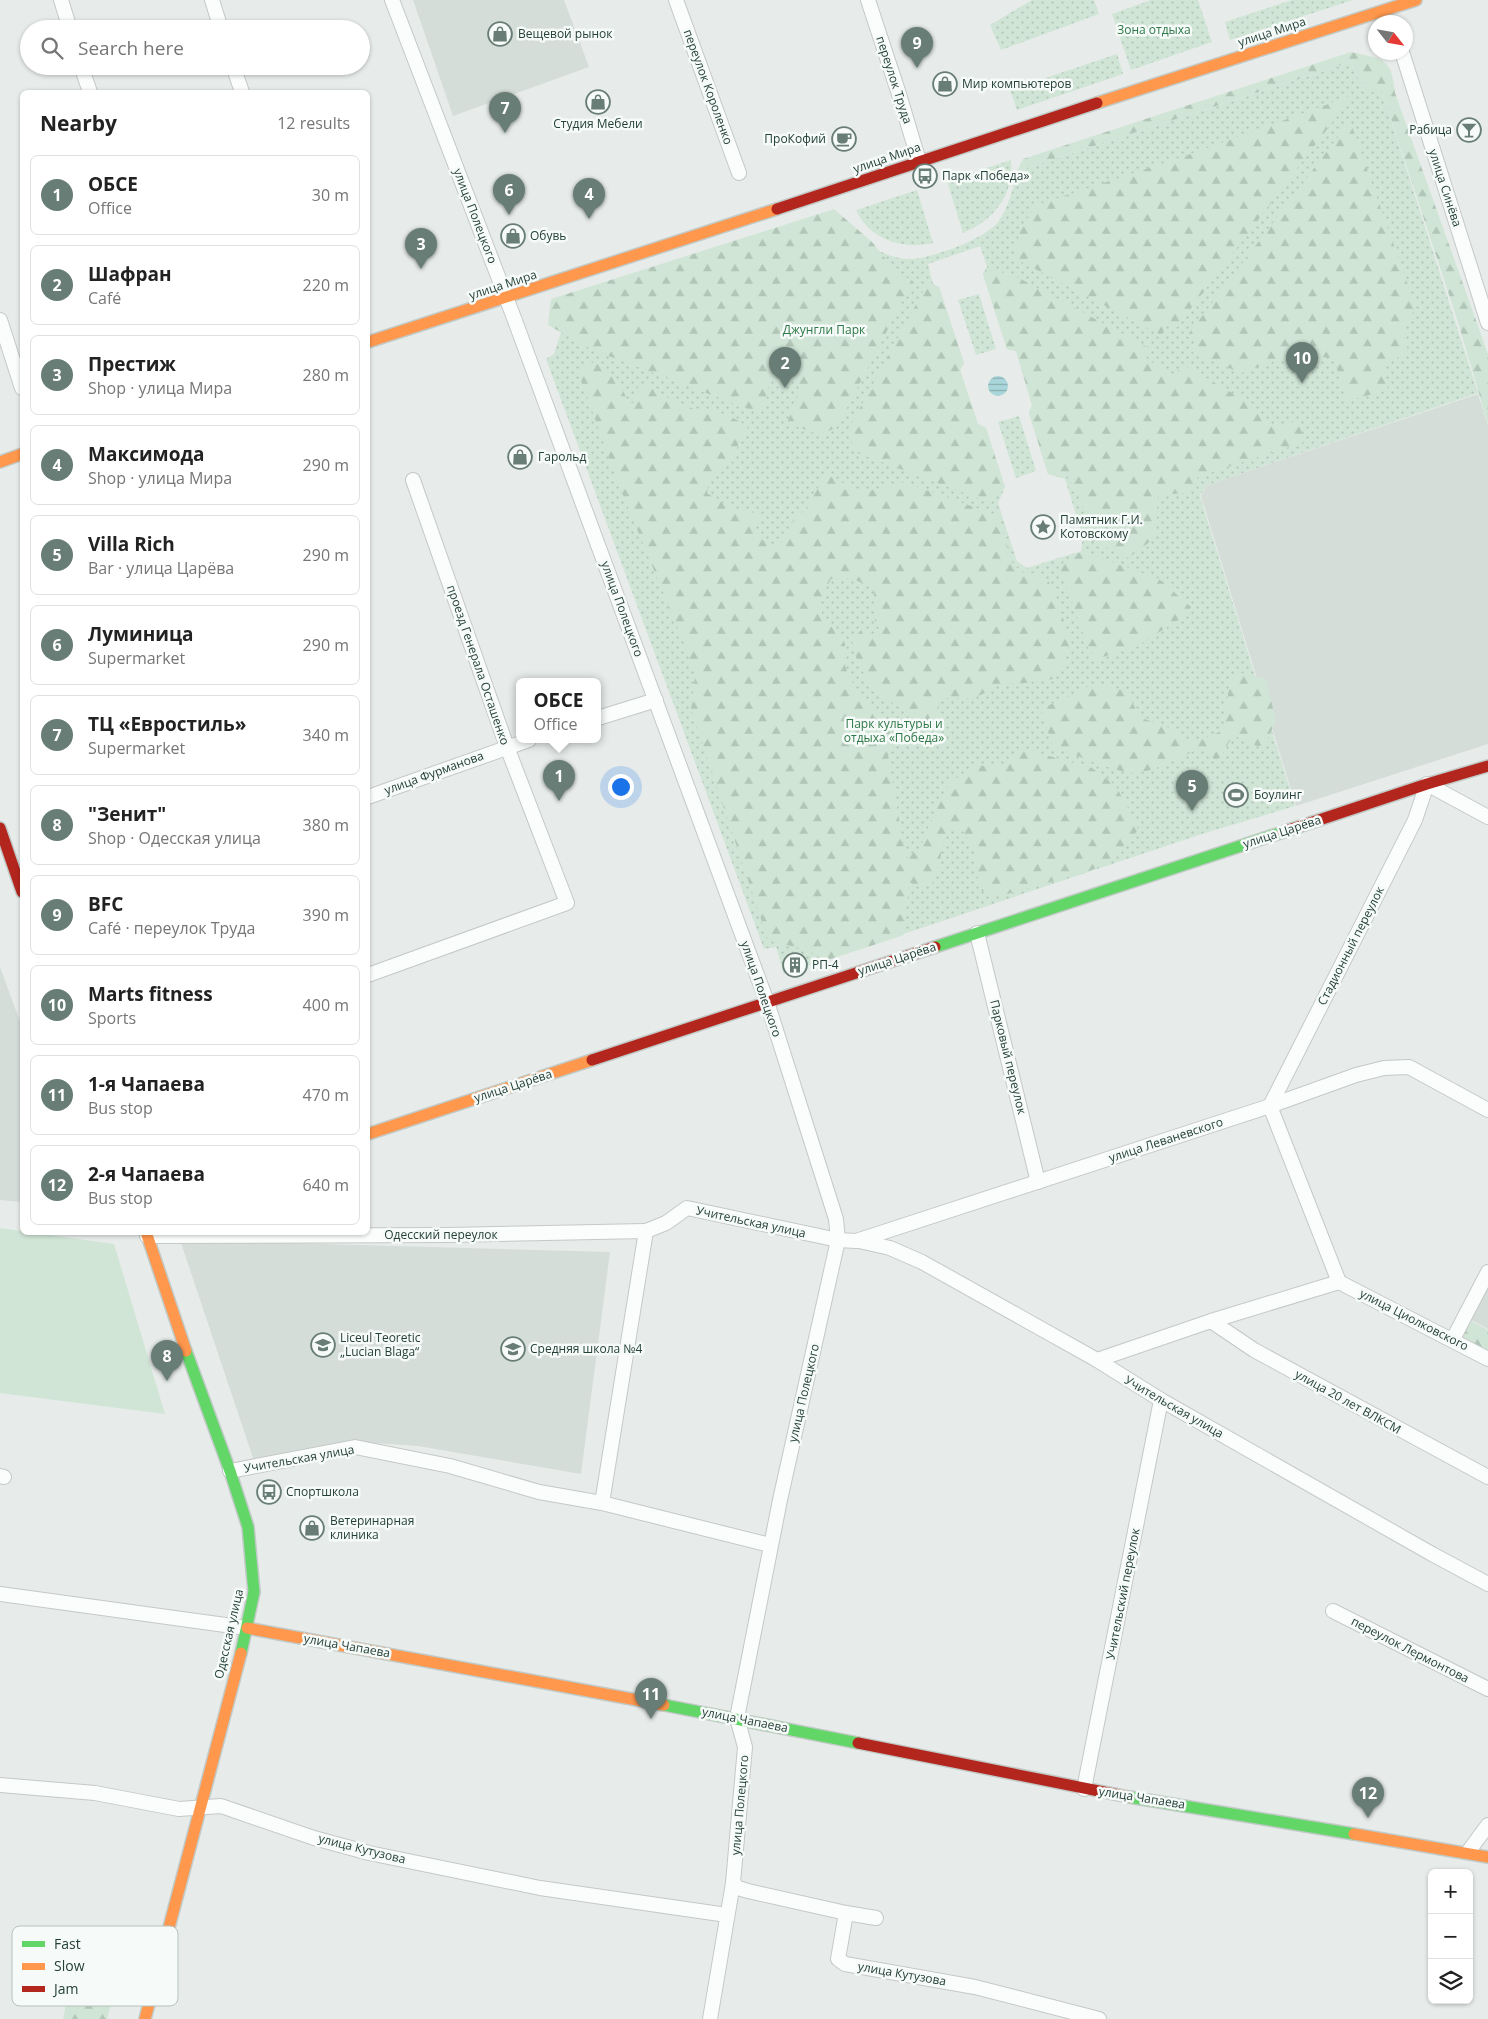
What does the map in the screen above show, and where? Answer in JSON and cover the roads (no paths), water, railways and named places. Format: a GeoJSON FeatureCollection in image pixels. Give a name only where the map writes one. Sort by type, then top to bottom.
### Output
{"type":"FeatureCollection","features":[{"type":"Feature","properties":{"kind":"main road","name":"улица Мира"},"geometry":{"type":"LineString","coordinates":[[370,341],[845,187],[1387,4],[1416,0]]}},
{"type":"Feature","properties":{"kind":"main road"},"geometry":{"type":"LineString","coordinates":[[0,462],[20,455]]}},
{"type":"Feature","properties":{"kind":"main road","name":"улица Царёва"},"geometry":{"type":"LineString","coordinates":[[370,1133],[1427,784],[1488,766]]}},
{"type":"Feature","properties":{"kind":"main road"},"geometry":{"type":"LineString","coordinates":[[0,828],[20,886]]}},
{"type":"Feature","properties":{"kind":"main road","name":"Одесская улица"},"geometry":{"type":"LineString","coordinates":[[147,1235],[248,1527],[254,1574],[254,1592],[247,1628],[169,1926]]}},
{"type":"Feature","properties":{"kind":"main road","name":"улица Чапаева"},"geometry":{"type":"LineString","coordinates":[[247,1628],[737,1718],[1084,1789],[1468,1852],[1488,1857]]}},
{"type":"Feature","properties":{"kind":"main road","name":"Одесская улица"},"geometry":{"type":"LineString","coordinates":[[145,2019],[148,2006]]}},
{"type":"Feature","properties":{"kind":"street"},"geometry":{"type":"LineString","coordinates":[[61,0],[67,20]]}},
{"type":"Feature","properties":{"kind":"street"},"geometry":{"type":"LineString","coordinates":[[212,0],[218,20]]}},
{"type":"Feature","properties":{"kind":"street","name":"улица Полецкого"},"geometry":{"type":"LineString","coordinates":[[392,0],[507,298],[767,1002],[836,1219],[838,1240],[770,1545],[737,1718],[745,1747],[733,1883],[710,2019]]}},
{"type":"Feature","properties":{"kind":"street","name":"переулок Короленко"},"geometry":{"type":"LineString","coordinates":[[676,0],[739,173]]}},
{"type":"Feature","properties":{"kind":"street","name":"переулок Труда"},"geometry":{"type":"LineString","coordinates":[[868,0],[919,161]]}},
{"type":"Feature","properties":{"kind":"street","name":"улица Синёва"},"geometry":{"type":"LineString","coordinates":[[1405,60],[1488,323]]}},
{"type":"Feature","properties":{"kind":"street"},"geometry":{"type":"LineString","coordinates":[[84,75],[89,90]]}},
{"type":"Feature","properties":{"kind":"street"},"geometry":{"type":"LineString","coordinates":[[236,75],[241,90]]}},
{"type":"Feature","properties":{"kind":"street"},"geometry":{"type":"LineString","coordinates":[[0,320],[20,382]]}},
{"type":"Feature","properties":{"kind":"street","name":"проезд Генерала Осташенко"},"geometry":{"type":"LineString","coordinates":[[370,974],[568,903],[507,747],[413,480]]}},
{"type":"Feature","properties":{"kind":"street"},"geometry":{"type":"LineString","coordinates":[[601,717],[656,700]]}},
{"type":"Feature","properties":{"kind":"street","name":"улица Фурманова"},"geometry":{"type":"LineString","coordinates":[[370,796],[520,743]]}},
{"type":"Feature","properties":{"kind":"street"},"geometry":{"type":"LineString","coordinates":[[1427,784],[1488,817]]}},
{"type":"Feature","properties":{"kind":"street","name":"Стадионный переулок"},"geometry":{"type":"LineString","coordinates":[[1270,1106],[1415,820],[1427,784]]}},
{"type":"Feature","properties":{"kind":"street","name":"Парковый переулок"},"geometry":{"type":"LineString","coordinates":[[977,932],[1038,1182]]}},
{"type":"Feature","properties":{"kind":"street","name":"улица Леваневского"},"geometry":{"type":"LineString","coordinates":[[838,1240],[856,1241],[1270,1106],[1356,1075],[1384,1068],[1409,1067],[1488,1110]]}},
{"type":"Feature","properties":{"kind":"street"},"geometry":{"type":"LineString","coordinates":[[1097,1360],[1211,1321],[1339,1282],[1270,1106]]}},
{"type":"Feature","properties":{"kind":"street","name":"Учительская улица"},"geometry":{"type":"LineString","coordinates":[[646,1232],[666,1224],[687,1208],[838,1240]]}},
{"type":"Feature","properties":{"kind":"street"},"geometry":{"type":"LineString","coordinates":[[602,1503],[646,1232]]}},
{"type":"Feature","properties":{"kind":"street","name":"Одесский переулок"},"geometry":{"type":"LineString","coordinates":[[370,1235],[646,1232]]}},
{"type":"Feature","properties":{"kind":"street","name":"Учительская улица"},"geometry":{"type":"LineString","coordinates":[[856,1241],[873,1243],[906,1254],[1097,1360],[1161,1400],[1488,1584]]}},
{"type":"Feature","properties":{"kind":"street"},"geometry":{"type":"LineString","coordinates":[[1453,1339],[1488,1272]]}},
{"type":"Feature","properties":{"kind":"street","name":"улица Циолковского"},"geometry":{"type":"LineString","coordinates":[[1339,1282],[1453,1339],[1488,1359]]}},
{"type":"Feature","properties":{"kind":"street","name":"улица 20 лет ВЛКСМ"},"geometry":{"type":"LineString","coordinates":[[1211,1321],[1254,1350],[1488,1477]]}},
{"type":"Feature","properties":{"kind":"street","name":"Учительский переулок"},"geometry":{"type":"LineString","coordinates":[[1084,1789],[1161,1400]]}},
{"type":"Feature","properties":{"kind":"street","name":"Учительская улица"},"geometry":{"type":"LineString","coordinates":[[230,1471],[355,1447],[450,1466],[539,1492],[602,1503],[770,1545]]}},
{"type":"Feature","properties":{"kind":"street","name":"улица Чапаева"},"geometry":{"type":"LineString","coordinates":[[0,1594],[247,1628]]}},
{"type":"Feature","properties":{"kind":"street","name":"переулок Лермонтова"},"geometry":{"type":"LineString","coordinates":[[1333,1611],[1488,1689]]}},
{"type":"Feature","properties":{"kind":"street","name":"улица Кутузова"},"geometry":{"type":"LineString","coordinates":[[0,1785],[95,1793],[180,1809],[221,1806],[314,1838],[369,1853],[540,1888],[727,1915]]}},
{"type":"Feature","properties":{"kind":"street"},"geometry":{"type":"LineString","coordinates":[[1468,1852],[1488,1825]]}},
{"type":"Feature","properties":{"kind":"street"},"geometry":{"type":"LineString","coordinates":[[733,1883],[738,1888],[748,1891],[876,1918]]}},
{"type":"Feature","properties":{"kind":"street","name":"улица Кутузова"},"geometry":{"type":"LineString","coordinates":[[846,1913],[838,1959],[845,1964],[975,1987],[1099,2019]]}},
{"type":"Feature","properties":{"kind":"water"},"geometry":{"type":"Polygon","coordinates":[[[994,376],[1002,376],[1008,382],[1008,390],[1002,396],[994,396],[988,390],[988,382],[994,376]]]}},
{"type":"Feature","properties":{"kind":"place","name":"Вещевой рынок"},"geometry":{"type":"Point","coordinates":[500,34]}},
{"type":"Feature","properties":{"kind":"place","name":"BFC"},"geometry":{"type":"Point","coordinates":[917,68]}},
{"type":"Feature","properties":{"kind":"place","name":"Мир компьютеров"},"geometry":{"type":"Point","coordinates":[945,84]}},
{"type":"Feature","properties":{"kind":"place","name":"Студия Мебели"},"geometry":{"type":"Point","coordinates":[598,102]}},
{"type":"Feature","properties":{"kind":"place","name":"Рабица"},"geometry":{"type":"Point","coordinates":[1469,130]}},
{"type":"Feature","properties":{"kind":"place","name":"ТЦ «Евростиль»"},"geometry":{"type":"Point","coordinates":[505,133]}},
{"type":"Feature","properties":{"kind":"place","name":"ПроКофий"},"geometry":{"type":"Point","coordinates":[844,139]}},
{"type":"Feature","properties":{"kind":"place","name":"Парк «Победа»"},"geometry":{"type":"Point","coordinates":[925,176]}},
{"type":"Feature","properties":{"kind":"place","name":"Луминица"},"geometry":{"type":"Point","coordinates":[509,215]}},
{"type":"Feature","properties":{"kind":"place","name":"Максимода"},"geometry":{"type":"Point","coordinates":[589,219]}},
{"type":"Feature","properties":{"kind":"place","name":"Обувь"},"geometry":{"type":"Point","coordinates":[513,236]}},
{"type":"Feature","properties":{"kind":"place","name":"Престиж"},"geometry":{"type":"Point","coordinates":[421,269]}},
{"type":"Feature","properties":{"kind":"place","name":"Marts fitness"},"geometry":{"type":"Point","coordinates":[1302,383]}},
{"type":"Feature","properties":{"kind":"place","name":"Шафран"},"geometry":{"type":"Point","coordinates":[785,388]}},
{"type":"Feature","properties":{"kind":"place","name":"Гарольд"},"geometry":{"type":"Point","coordinates":[520,457]}},
{"type":"Feature","properties":{"kind":"place","name":"Памятник Г.И. Котовскому"},"geometry":{"type":"Point","coordinates":[1043,527]}},
{"type":"Feature","properties":{"kind":"place","name":"Боулинг"},"geometry":{"type":"Point","coordinates":[1236,795]}},
{"type":"Feature","properties":{"kind":"place","name":"ОБСЕ"},"geometry":{"type":"Point","coordinates":[559,801]}},
{"type":"Feature","properties":{"kind":"place","name":"Villa Rich"},"geometry":{"type":"Point","coordinates":[1192,811]}},
{"type":"Feature","properties":{"kind":"place","name":"РП-4"},"geometry":{"type":"Point","coordinates":[795,965]}},
{"type":"Feature","properties":{"kind":"place","name":"Liceul Teoretic „Lucian Blaga“"},"geometry":{"type":"Point","coordinates":[323,1345]}},
{"type":"Feature","properties":{"kind":"place","name":"Средняя школа №4"},"geometry":{"type":"Point","coordinates":[513,1349]}},
{"type":"Feature","properties":{"kind":"place","name":"\"Зенит\""},"geometry":{"type":"Point","coordinates":[167,1381]}},
{"type":"Feature","properties":{"kind":"place","name":"Спортшкола"},"geometry":{"type":"Point","coordinates":[269,1492]}},
{"type":"Feature","properties":{"kind":"place","name":"Ветеринарная клиника"},"geometry":{"type":"Point","coordinates":[312,1528]}},
{"type":"Feature","properties":{"kind":"place","name":"1-я Чапаева"},"geometry":{"type":"Point","coordinates":[651,1719]}},
{"type":"Feature","properties":{"kind":"place","name":"2-я Чапаева"},"geometry":{"type":"Point","coordinates":[1368,1818]}},
{"type":"Feature","properties":{"kind":"park label","name":"Зона отдыха"},"geometry":{"type":"Point","coordinates":[1154,30]}},
{"type":"Feature","properties":{"kind":"park label","name":"Джунгли Парк"},"geometry":{"type":"Point","coordinates":[824,330]}},
{"type":"Feature","properties":{"kind":"park label","name":"Парк культуры и отдыха «Победа»"},"geometry":{"type":"Point","coordinates":[894,731]}}]}
